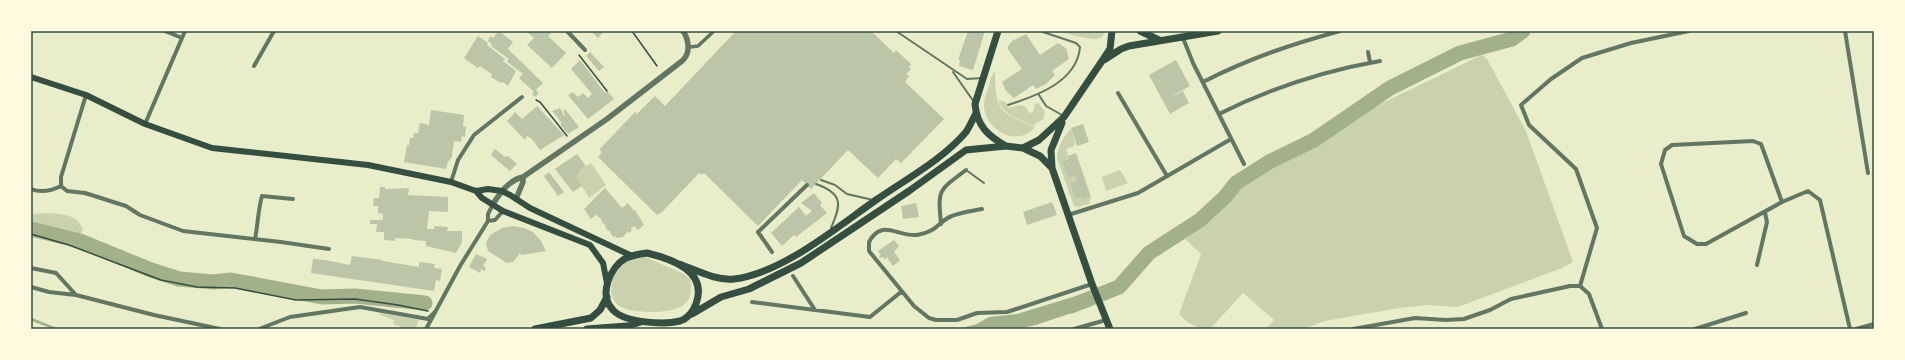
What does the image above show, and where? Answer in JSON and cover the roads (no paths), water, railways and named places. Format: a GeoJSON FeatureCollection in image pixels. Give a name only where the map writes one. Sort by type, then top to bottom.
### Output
{"type":"FeatureCollection","features":[{"type":"Feature","properties":{"kind":"main road"},"geometry":{"type":"LineString","coordinates":[[998,31],[975,104],[979,123],[986,132],[1006,146]]}},
{"type":"Feature","properties":{"kind":"main road"},"geometry":{"type":"LineString","coordinates":[[1023,148],[1044,136],[1064,117],[1110,48],[1112,31]]}},
{"type":"Feature","properties":{"kind":"main road"},"geometry":{"type":"LineString","coordinates":[[1140,31],[1160,40]]}},
{"type":"Feature","properties":{"kind":"main road"},"geometry":{"type":"LineString","coordinates":[[1102,61],[1122,49],[1160,40],[1183,38],[1218,31]]}},
{"type":"Feature","properties":{"kind":"main road"},"geometry":{"type":"LineString","coordinates":[[31,77],[86,96],[145,124],[212,148],[368,165],[451,182],[476,191],[488,189],[502,191],[530,208],[632,256]]}},
{"type":"Feature","properties":{"kind":"main road"},"geometry":{"type":"LineString","coordinates":[[679,264],[712,276],[733,279],[750,275],[782,262],[809,248],[953,144],[967,130],[976,113]]}},
{"type":"Feature","properties":{"kind":"main road"},"geometry":{"type":"LineString","coordinates":[[1064,117],[1051,150],[1052,168],[1093,287],[1110,329]]}},
{"type":"Feature","properties":{"kind":"main road"},"geometry":{"type":"LineString","coordinates":[[587,329],[626,326],[641,322],[663,323],[680,321],[722,297],[749,289],[801,263],[902,196],[962,152],[971,148],[1006,146],[1023,148],[1040,156],[1052,168]]}},
{"type":"Feature","properties":{"kind":"main road"},"geometry":{"type":"LineString","coordinates":[[476,191],[482,198],[503,211],[590,245],[603,263],[607,283],[607,297],[613,310],[641,322]]}},
{"type":"Feature","properties":{"kind":"main road"},"geometry":{"type":"LineString","coordinates":[[607,283],[620,262],[632,256],[647,253],[671,259],[693,275],[699,289],[692,314]]}},
{"type":"Feature","properties":{"kind":"main road"},"geometry":{"type":"LineString","coordinates":[[535,329],[591,318],[600,310],[607,297]]}},
{"type":"Feature","properties":{"kind":"street"},"geometry":{"type":"LineString","coordinates":[[165,31],[182,38]]}},
{"type":"Feature","properties":{"kind":"street"},"geometry":{"type":"LineString","coordinates":[[145,124],[185,31]]}},
{"type":"Feature","properties":{"kind":"street"},"geometry":{"type":"LineString","coordinates":[[254,66],[274,31]]}},
{"type":"Feature","properties":{"kind":"street"},"geometry":{"type":"LineString","coordinates":[[567,31],[585,50]]}},
{"type":"Feature","properties":{"kind":"street"},"geometry":{"type":"LineString","coordinates":[[426,329],[460,266],[488,221],[488,214],[502,191],[516,178],[523,177],[607,119],[679,63],[686,56],[689,47],[683,31]]}},
{"type":"Feature","properties":{"kind":"street"},"geometry":{"type":"LineString","coordinates":[[689,47],[698,46],[714,31]]}},
{"type":"Feature","properties":{"kind":"street"},"geometry":{"type":"LineString","coordinates":[[1203,82],[1236,65],[1270,51],[1340,31]]}},
{"type":"Feature","properties":{"kind":"street"},"geometry":{"type":"LineString","coordinates":[[1580,286],[1597,228],[1576,169],[1529,125],[1521,105],[1551,79],[1582,58],[1631,43],[1690,31]]}},
{"type":"Feature","properties":{"kind":"street"},"geometry":{"type":"LineString","coordinates":[[1845,31],[1868,173]]}},
{"type":"Feature","properties":{"kind":"street"},"geometry":{"type":"LineString","coordinates":[[1183,38],[1244,164]]}},
{"type":"Feature","properties":{"kind":"street"},"geometry":{"type":"LineString","coordinates":[[1368,52],[1370,62]]}},
{"type":"Feature","properties":{"kind":"street"},"geometry":{"type":"LineString","coordinates":[[1219,114],[1253,97],[1287,84],[1332,70],[1380,61]]}},
{"type":"Feature","properties":{"kind":"street"},"geometry":{"type":"LineString","coordinates":[[1118,93],[1167,176]]}},
{"type":"Feature","properties":{"kind":"street"},"geometry":{"type":"LineString","coordinates":[[61,186],[61,177],[86,96]]}},
{"type":"Feature","properties":{"kind":"street"},"geometry":{"type":"LineString","coordinates":[[451,182],[458,160],[474,135],[522,97]]}},
{"type":"Feature","properties":{"kind":"street"},"geometry":{"type":"LineString","coordinates":[[1068,215],[1133,195],[1231,139]]}},
{"type":"Feature","properties":{"kind":"street"},"geometry":{"type":"LineString","coordinates":[[1782,202],[1761,144],[1753,141],[1672,145],[1664,150],[1661,164],[1684,236],[1698,244],[1706,244],[1782,202],[1808,191],[1820,200],[1850,329]]}},
{"type":"Feature","properties":{"kind":"street"},"geometry":{"type":"LineString","coordinates":[[941,224],[939,196],[946,185],[966,170]]}},
{"type":"Feature","properties":{"kind":"street"},"geometry":{"type":"LineString","coordinates":[[516,199],[523,182],[523,177]]}},
{"type":"Feature","properties":{"kind":"street"},"geometry":{"type":"LineString","coordinates":[[772,252],[758,232],[807,185]]}},
{"type":"Feature","properties":{"kind":"street"},"geometry":{"type":"LineString","coordinates":[[31,189],[38,192],[54,190],[61,186]]}},
{"type":"Feature","properties":{"kind":"street"},"geometry":{"type":"LineString","coordinates":[[61,186],[67,191],[85,193],[126,206],[140,215],[183,231],[255,238],[329,249]]}},
{"type":"Feature","properties":{"kind":"street"},"geometry":{"type":"LineString","coordinates":[[255,238],[259,221],[257,211],[262,196],[293,199]]}},
{"type":"Feature","properties":{"kind":"street"},"geometry":{"type":"LineString","coordinates":[[982,209],[950,216],[935,229],[918,234],[904,234],[883,229],[873,235],[868,242],[869,251],[901,292],[918,310],[929,318],[943,321],[957,320],[977,313],[1007,312],[1093,287]]}},
{"type":"Feature","properties":{"kind":"street"},"geometry":{"type":"LineString","coordinates":[[488,221],[495,220],[503,211]]}},
{"type":"Feature","properties":{"kind":"street"},"geometry":{"type":"LineString","coordinates":[[1758,265],[1767,222],[1764,212]]}},
{"type":"Feature","properties":{"kind":"street"},"geometry":{"type":"LineString","coordinates":[[31,268],[56,273],[76,295]]}},
{"type":"Feature","properties":{"kind":"street"},"geometry":{"type":"LineString","coordinates":[[793,276],[815,310]]}},
{"type":"Feature","properties":{"kind":"street"},"geometry":{"type":"LineString","coordinates":[[1353,329],[1415,318],[1446,320],[1464,319],[1490,310],[1511,299],[1570,286],[1580,286],[1589,294],[1602,329]]}},
{"type":"Feature","properties":{"kind":"street"},"geometry":{"type":"LineString","coordinates":[[31,287],[48,292],[76,295],[154,315],[220,329]]}},
{"type":"Feature","properties":{"kind":"street"},"geometry":{"type":"LineString","coordinates":[[752,302],[870,317],[901,292]]}},
{"type":"Feature","properties":{"kind":"street"},"geometry":{"type":"LineString","coordinates":[[259,329],[290,317],[360,307],[428,319],[435,312]]}},
{"type":"Feature","properties":{"kind":"street"},"geometry":{"type":"LineString","coordinates":[[1695,329],[1746,313]]}},
{"type":"Feature","properties":{"kind":"street"},"geometry":{"type":"LineString","coordinates":[[1074,329],[1106,320]]}},
{"type":"Feature","properties":{"kind":"street"},"geometry":{"type":"LineString","coordinates":[[1856,329],[1874,324]]}},
{"type":"Feature","properties":{"kind":"lane"},"geometry":{"type":"LineString","coordinates":[[896,31],[967,80],[982,78]]}},
{"type":"Feature","properties":{"kind":"lane"},"geometry":{"type":"LineString","coordinates":[[1008,105],[1039,95],[1056,84],[1072,67],[1078,58],[1080,46],[1072,40],[1040,31]]}},
{"type":"Feature","properties":{"kind":"lane"},"geometry":{"type":"LineString","coordinates":[[951,70],[975,104]]}},
{"type":"Feature","properties":{"kind":"lane"},"geometry":{"type":"LineString","coordinates":[[1039,95],[1046,106],[1064,117]]}},
{"type":"Feature","properties":{"kind":"lane"},"geometry":{"type":"LineString","coordinates":[[966,170],[984,183]]}},
{"type":"Feature","properties":{"kind":"lane"},"geometry":{"type":"LineString","coordinates":[[821,180],[853,196],[875,201]]}},
{"type":"Feature","properties":{"kind":"lane"},"geometry":{"type":"LineString","coordinates":[[816,184],[831,191],[839,202],[838,211],[829,233]]}},
{"type":"Feature","properties":{"kind":"waterway"},"geometry":{"type":"LineString","coordinates":[[1071,306],[1119,287],[1149,253],[1200,220],[1225,197],[1236,183],[1269,162],[1314,140],[1390,88],[1460,53],[1512,39],[1523,31]]}},
{"type":"Feature","properties":{"kind":"waterway"},"geometry":{"type":"LineString","coordinates":[[31,229],[80,241],[151,270],[179,279],[214,282],[231,280],[322,297],[355,296],[425,303]]}},
{"type":"Feature","properties":{"kind":"waterway"},"geometry":{"type":"LineString","coordinates":[[31,319],[56,329]]}}]}
